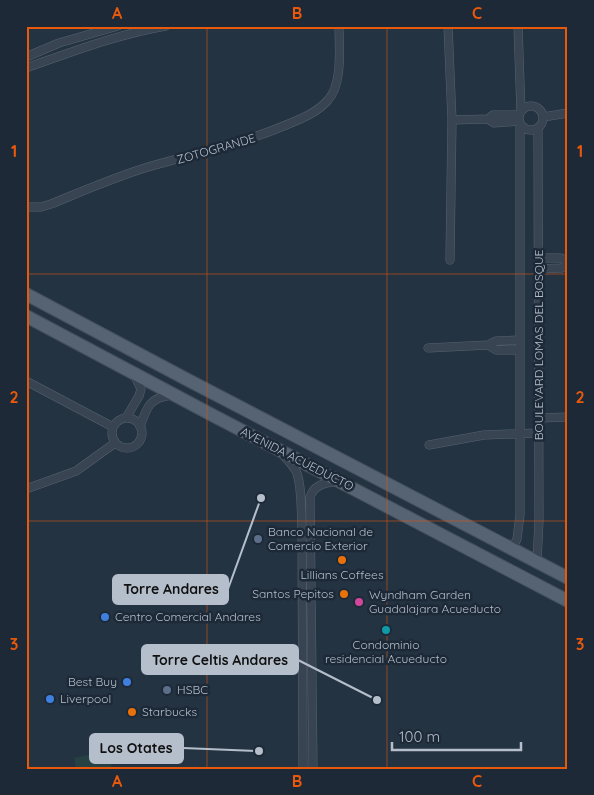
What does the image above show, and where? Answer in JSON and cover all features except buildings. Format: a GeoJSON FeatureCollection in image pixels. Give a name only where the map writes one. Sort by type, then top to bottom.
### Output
{"type":"FeatureCollection","features":[{"type":"Feature","properties":{"kind":"main road","name":"AVENIDA ACUEDUCTO"},"geometry":{"type":"LineString","coordinates":[[26,294],[512,551],[568,578]]}},
{"type":"Feature","properties":{"kind":"main road","name":"AVENIDA ACUEDUCTO"},"geometry":{"type":"LineString","coordinates":[[26,316],[568,601]]}},
{"type":"Feature","properties":{"kind":"main road"},"geometry":{"type":"LineString","coordinates":[[512,551],[532,568],[568,586]]}},
{"type":"Feature","properties":{"kind":"street"},"geometry":{"type":"LineString","coordinates":[[26,57],[59,43],[118,26]]}},
{"type":"Feature","properties":{"kind":"street"},"geometry":{"type":"LineString","coordinates":[[26,68],[80,48],[166,26]]}},
{"type":"Feature","properties":{"kind":"street","name":"ZOTOGRANDE"},"geometry":{"type":"LineString","coordinates":[[26,207],[41,207],[51,204],[148,167],[259,136],[295,122],[316,110],[329,100],[336,87],[339,26]]}},
{"type":"Feature","properties":{"kind":"street"},"geometry":{"type":"LineString","coordinates":[[448,26],[452,120],[450,260]]}},
{"type":"Feature","properties":{"kind":"street","name":"BOULEVARD LOMAS DEL BOSQUE"},"geometry":{"type":"LineString","coordinates":[[512,551],[517,539],[520,515],[520,118],[518,26]]}},
{"type":"Feature","properties":{"kind":"street"},"geometry":{"type":"LineString","coordinates":[[534,106],[539,109],[543,117],[542,123],[538,128],[532,130],[526,129],[520,118],[525,108],[534,106]]}},
{"type":"Feature","properties":{"kind":"street"},"geometry":{"type":"LineString","coordinates":[[543,117],[568,113]]}},
{"type":"Feature","properties":{"kind":"street"},"geometry":{"type":"LineString","coordinates":[[452,120],[488,119],[493,115],[520,118]]}},
{"type":"Feature","properties":{"kind":"street","name":"BOULEVARD LOMAS DEL BOSQUE"},"geometry":{"type":"LineString","coordinates":[[537,562],[539,535],[538,128]]}},
{"type":"Feature","properties":{"kind":"street"},"geometry":{"type":"LineString","coordinates":[[538,258],[560,258],[568,263],[562,268],[538,268]]}},
{"type":"Feature","properties":{"kind":"street"},"geometry":{"type":"LineString","coordinates":[[428,348],[488,345],[496,341],[519,340]]}},
{"type":"Feature","properties":{"kind":"street"},"geometry":{"type":"LineString","coordinates":[[488,345],[496,350],[519,350]]}},
{"type":"Feature","properties":{"kind":"street"},"geometry":{"type":"LineString","coordinates":[[126,418],[141,389],[134,373]]}},
{"type":"Feature","properties":{"kind":"street"},"geometry":{"type":"LineString","coordinates":[[26,381],[113,427]]}},
{"type":"Feature","properties":{"kind":"street"},"geometry":{"type":"LineString","coordinates":[[140,427],[132,419],[126,418],[116,423],[113,427],[112,435],[115,443],[124,448],[135,446],[141,438],[140,427],[144,414],[153,401],[162,396],[175,394]]}},
{"type":"Feature","properties":{"kind":"street"},"geometry":{"type":"LineString","coordinates":[[539,418],[568,417]]}},
{"type":"Feature","properties":{"kind":"street"},"geometry":{"type":"LineString","coordinates":[[429,445],[484,435],[539,433]]}},
{"type":"Feature","properties":{"kind":"street"},"geometry":{"type":"LineString","coordinates":[[26,489],[76,471],[115,443]]}},
{"type":"Feature","properties":{"kind":"street"},"geometry":{"type":"LineString","coordinates":[[275,447],[296,470],[299,479],[302,526],[303,769]]}},
{"type":"Feature","properties":{"kind":"street"},"geometry":{"type":"LineString","coordinates":[[313,769],[310,498],[312,491],[316,487],[331,482],[340,482]]}},
{"type":"Feature","properties":{"kind":"green space"},"geometry":{"type":"Polygon","coordinates":[[[108,751],[112,769],[76,769],[74,758],[108,751]]]}},
{"type":"Feature","properties":{"kind":"place","name":"Torre Andares"},"geometry":{"type":"Point","coordinates":[261,498]}},
{"type":"Feature","properties":{"kind":"place","name":"Banco Nacional de Comercio Exterior"},"geometry":{"type":"Point","coordinates":[258,539]}},
{"type":"Feature","properties":{"kind":"place","name":"Lillians Coffees"},"geometry":{"type":"Point","coordinates":[342,560]}},
{"type":"Feature","properties":{"kind":"place","name":"Santos Pepitos"},"geometry":{"type":"Point","coordinates":[344,594]}},
{"type":"Feature","properties":{"kind":"place","name":"Wyndham Garden Guadalajara Acueducto"},"geometry":{"type":"Point","coordinates":[359,602]}},
{"type":"Feature","properties":{"kind":"place","name":"Centro Comercial Andares"},"geometry":{"type":"Point","coordinates":[105,617]}},
{"type":"Feature","properties":{"kind":"place","name":"Condominio residencial Acueducto"},"geometry":{"type":"Point","coordinates":[386,630]}},
{"type":"Feature","properties":{"kind":"place","name":"Best Buy"},"geometry":{"type":"Point","coordinates":[127,682]}},
{"type":"Feature","properties":{"kind":"place","name":"HSBC"},"geometry":{"type":"Point","coordinates":[167,690]}},
{"type":"Feature","properties":{"kind":"place","name":"Liverpool"},"geometry":{"type":"Point","coordinates":[50,699]}},
{"type":"Feature","properties":{"kind":"place","name":"Torre Celtis Andares"},"geometry":{"type":"Point","coordinates":[377,700]}},
{"type":"Feature","properties":{"kind":"place","name":"Starbucks"},"geometry":{"type":"Point","coordinates":[132,712]}},
{"type":"Feature","properties":{"kind":"place","name":"Los Otates"},"geometry":{"type":"Point","coordinates":[259,751]}}]}
